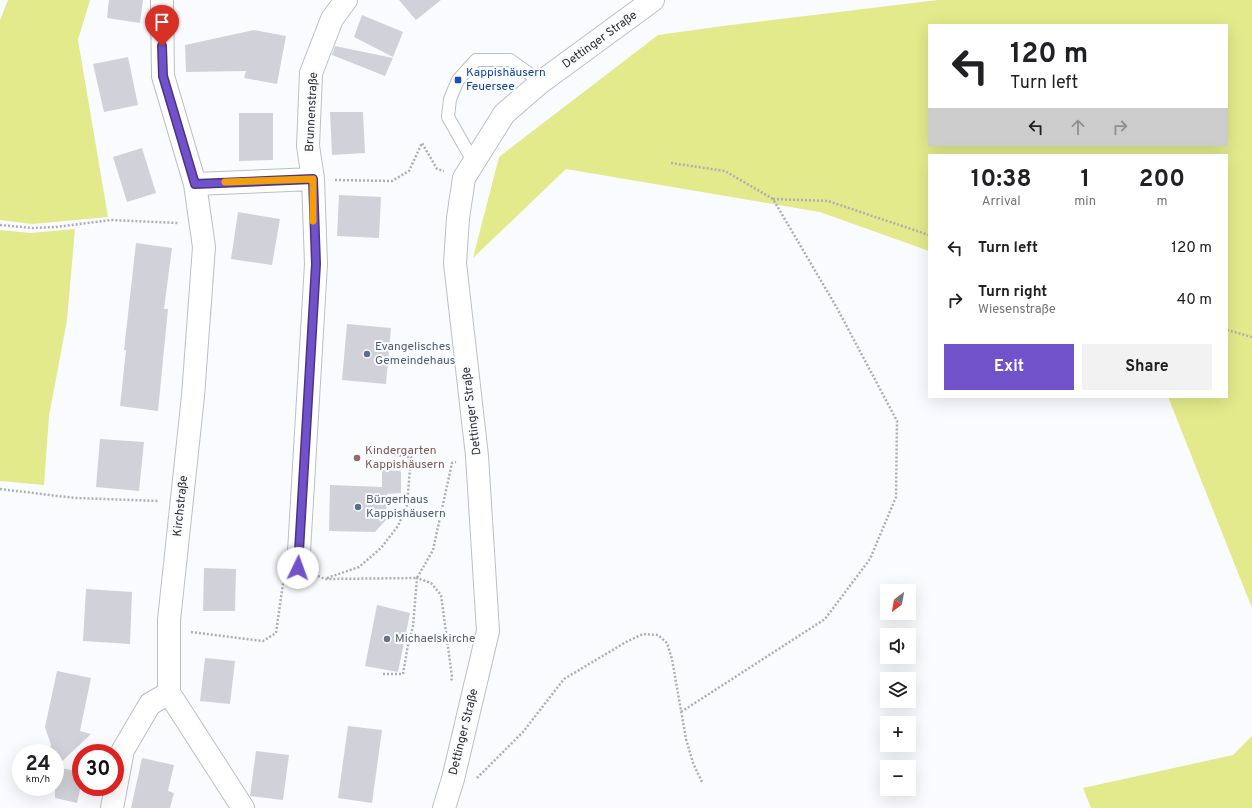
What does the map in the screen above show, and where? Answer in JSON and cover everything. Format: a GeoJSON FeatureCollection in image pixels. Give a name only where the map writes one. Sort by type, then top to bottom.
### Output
{"type":"FeatureCollection","features":[{"type":"Feature","properties":{"kind":"street","name":"Kirchstraße"},"geometry":{"type":"LineString","coordinates":[[162,0],[163,76],[195,184],[204,247],[193,396],[169,620],[169,694]]}},
{"type":"Feature","properties":{"kind":"street","name":"Brunnenstraße"},"geometry":{"type":"LineString","coordinates":[[298,568],[316,264],[313,179],[308,146],[311,73],[332,19],[346,0]]}},
{"type":"Feature","properties":{"kind":"street","name":"Dettinger Straße"},"geometry":{"type":"LineString","coordinates":[[444,808],[488,631],[477,456],[455,263],[458,218],[468,169],[504,114],[541,82],[653,0]]}},
{"type":"Feature","properties":{"kind":"street"},"geometry":{"type":"LineString","coordinates":[[195,184],[313,179]]}},
{"type":"Feature","properties":{"kind":"street"},"geometry":{"type":"LineString","coordinates":[[112,808],[123,750],[150,704],[169,694],[243,808]]}},
{"type":"Feature","properties":{"kind":"lane"},"geometry":{"type":"LineString","coordinates":[[468,169],[448,117],[450,99],[458,80],[476,60],[510,60],[541,82]]}},
{"type":"Feature","properties":{"kind":"path"},"geometry":{"type":"LineString","coordinates":[[313,179],[392,181],[409,171],[422,143],[436,169],[468,169]]}},
{"type":"Feature","properties":{"kind":"path"},"geometry":{"type":"LineString","coordinates":[[671,163],[725,171],[772,200],[837,308],[897,421],[896,497],[870,559],[825,619],[681,712]]}},
{"type":"Feature","properties":{"kind":"path"},"geometry":{"type":"LineString","coordinates":[[772,200],[828,201],[928,235]]}},
{"type":"Feature","properties":{"kind":"path"},"geometry":{"type":"LineString","coordinates":[[0,225],[32,228],[55,227],[111,220],[201,223]]}},
{"type":"Feature","properties":{"kind":"path"},"geometry":{"type":"LineString","coordinates":[[1228,330],[1252,338]]}},
{"type":"Feature","properties":{"kind":"path"},"geometry":{"type":"LineString","coordinates":[[324,579],[359,567],[381,548],[398,526],[407,505],[410,457],[390,454]]}},
{"type":"Feature","properties":{"kind":"path"},"geometry":{"type":"LineString","coordinates":[[383,674],[403,674],[413,626],[417,578],[433,550],[447,486]]}},
{"type":"Feature","properties":{"kind":"path"},"geometry":{"type":"LineString","coordinates":[[0,489],[76,498],[182,502]]}},
{"type":"Feature","properties":{"kind":"path"},"geometry":{"type":"LineString","coordinates":[[169,620],[192,632],[263,641],[276,633],[284,578],[298,568],[324,579],[417,578],[431,583],[441,596],[452,677]]}},
{"type":"Feature","properties":{"kind":"path"},"geometry":{"type":"LineString","coordinates":[[452,779],[477,778],[524,732],[564,679],[642,634],[658,635],[667,643],[672,659],[681,712],[693,763],[702,782]]}},
{"type":"Feature","properties":{"kind":"green space"},"geometry":{"type":"Polygon","coordinates":[[[8,0],[90,0],[78,40],[108,217],[32,224],[0,220],[0,20],[8,0]]]}},
{"type":"Feature","properties":{"kind":"green space"},"geometry":{"type":"Polygon","coordinates":[[[938,0],[1252,0],[1252,608],[1168,398],[1228,398],[1228,154],[928,154],[928,251],[820,212],[566,169],[473,258],[499,157],[658,35],[938,0]]]}},
{"type":"Feature","properties":{"kind":"green space"},"geometry":{"type":"Polygon","coordinates":[[[75,229],[67,320],[49,416],[44,485],[0,481],[0,230],[31,233],[75,229]]]}},
{"type":"Feature","properties":{"kind":"green space"},"geometry":{"type":"Polygon","coordinates":[[[1252,736],[1252,808],[1091,808],[1083,788],[1233,755],[1252,736]]]}},
{"type":"Feature","properties":{"kind":"building"},"geometry":{"type":"Polygon","coordinates":[[[109,0],[143,0],[140,23],[107,18],[109,0]]]}},
{"type":"Feature","properties":{"kind":"building"},"geometry":{"type":"Polygon","coordinates":[[[399,0],[441,0],[416,20],[399,0]]]}},
{"type":"Feature","properties":{"kind":"building"},"geometry":{"type":"Polygon","coordinates":[[[362,15],[403,32],[393,57],[354,37],[362,15]]]}},
{"type":"Feature","properties":{"kind":"building"},"geometry":{"type":"Polygon","coordinates":[[[254,30],[286,36],[277,84],[244,78],[246,71],[186,72],[185,45],[254,30]]]}},
{"type":"Feature","properties":{"kind":"building"},"geometry":{"type":"Polygon","coordinates":[[[335,46],[393,58],[385,76],[332,55],[335,46]]]}},
{"type":"Feature","properties":{"kind":"building"},"geometry":{"type":"Polygon","coordinates":[[[128,57],[138,105],[104,112],[93,64],[128,57]]]}},
{"type":"Feature","properties":{"kind":"building"},"geometry":{"type":"Polygon","coordinates":[[[330,112],[363,112],[365,153],[332,155],[330,112]]]}},
{"type":"Feature","properties":{"kind":"building"},"geometry":{"type":"Polygon","coordinates":[[[239,113],[273,113],[273,160],[239,161],[239,113]]]}},
{"type":"Feature","properties":{"kind":"building"},"geometry":{"type":"Polygon","coordinates":[[[142,148],[156,193],[127,202],[113,157],[142,148]]]}},
{"type":"Feature","properties":{"kind":"building"},"geometry":{"type":"Polygon","coordinates":[[[339,195],[381,197],[379,238],[337,236],[339,195]]]}},
{"type":"Feature","properties":{"kind":"building"},"geometry":{"type":"Polygon","coordinates":[[[238,212],[280,219],[272,265],[231,259],[238,212]]]}},
{"type":"Feature","properties":{"kind":"building"},"geometry":{"type":"Polygon","coordinates":[[[136,243],[172,248],[164,309],[168,309],[158,411],[120,406],[126,350],[124,350],[136,243]]]}},
{"type":"Feature","properties":{"kind":"building","name":"Evangelisches Gemeindehaus"},"geometry":{"type":"Polygon","coordinates":[[[347,324],[391,328],[386,384],[342,380],[347,324]]]}},
{"type":"Feature","properties":{"kind":"building"},"geometry":{"type":"Polygon","coordinates":[[[100,439],[144,442],[139,491],[96,487],[100,439]]]}},
{"type":"Feature","properties":{"kind":"building","name":"Bürgerhaus Kappishäusern"},"geometry":{"type":"Polygon","coordinates":[[[382,470],[401,471],[401,493],[387,494],[386,520],[375,532],[329,531],[330,485],[382,487],[382,470]]]}},
{"type":"Feature","properties":{"kind":"building"},"geometry":{"type":"Polygon","coordinates":[[[204,568],[236,569],[235,611],[203,611],[204,568]]]}},
{"type":"Feature","properties":{"kind":"building"},"geometry":{"type":"Polygon","coordinates":[[[86,589],[132,592],[130,644],[83,641],[86,589]]]}},
{"type":"Feature","properties":{"kind":"building","name":"Michaelskirche"},"geometry":{"type":"Polygon","coordinates":[[[377,605],[410,613],[398,672],[365,666],[377,605]]]}},
{"type":"Feature","properties":{"kind":"building"},"geometry":{"type":"Polygon","coordinates":[[[205,658],[235,661],[230,704],[200,701],[205,658]]]}},
{"type":"Feature","properties":{"kind":"building"},"geometry":{"type":"Polygon","coordinates":[[[57,671],[91,678],[80,731],[91,734],[80,744],[72,744],[72,752],[64,759],[64,744],[51,744],[45,727],[57,671]]]}},
{"type":"Feature","properties":{"kind":"building"},"geometry":{"type":"Polygon","coordinates":[[[348,726],[382,730],[372,803],[338,798],[348,726]]]}},
{"type":"Feature","properties":{"kind":"building"},"geometry":{"type":"Polygon","coordinates":[[[256,751],[289,755],[283,800],[250,796],[256,751]]]}},
{"type":"Feature","properties":{"kind":"building"},"geometry":{"type":"Polygon","coordinates":[[[142,758],[174,765],[168,791],[174,793],[170,808],[131,808],[142,758]]]}},
{"type":"Feature","properties":{"kind":"building"},"geometry":{"type":"Polygon","coordinates":[[[64,769],[72,770],[72,796],[79,796],[77,803],[55,798],[55,796],[64,796],[64,769]]]}},
{"type":"Feature","properties":{"kind":"slow traffic"},"geometry":{"type":"LineString","coordinates":[[225,182],[313,179],[313,221]]}},
{"type":"Feature","properties":{"kind":"place","name":"Kappishäusern Feuersee"},"geometry":{"type":"Point","coordinates":[458,80]}},
{"type":"Feature","properties":{"kind":"place","name":"Evangelisches Gemeindehaus"},"geometry":{"type":"Point","coordinates":[367,354]}},
{"type":"Feature","properties":{"kind":"place","name":"Kindergarten Kappishäusern"},"geometry":{"type":"Point","coordinates":[357,458]}},
{"type":"Feature","properties":{"kind":"place","name":"Bürgerhaus Kappishäusern"},"geometry":{"type":"Point","coordinates":[358,507]}},
{"type":"Feature","properties":{"kind":"place","name":"Michaelskirche"},"geometry":{"type":"Point","coordinates":[387,639]}},
{"type":"Feature","properties":{"kind":"route"},"geometry":{"type":"LineString","coordinates":[[162,46],[163,76],[195,184],[313,179],[316,264],[298,568]]}}]}
